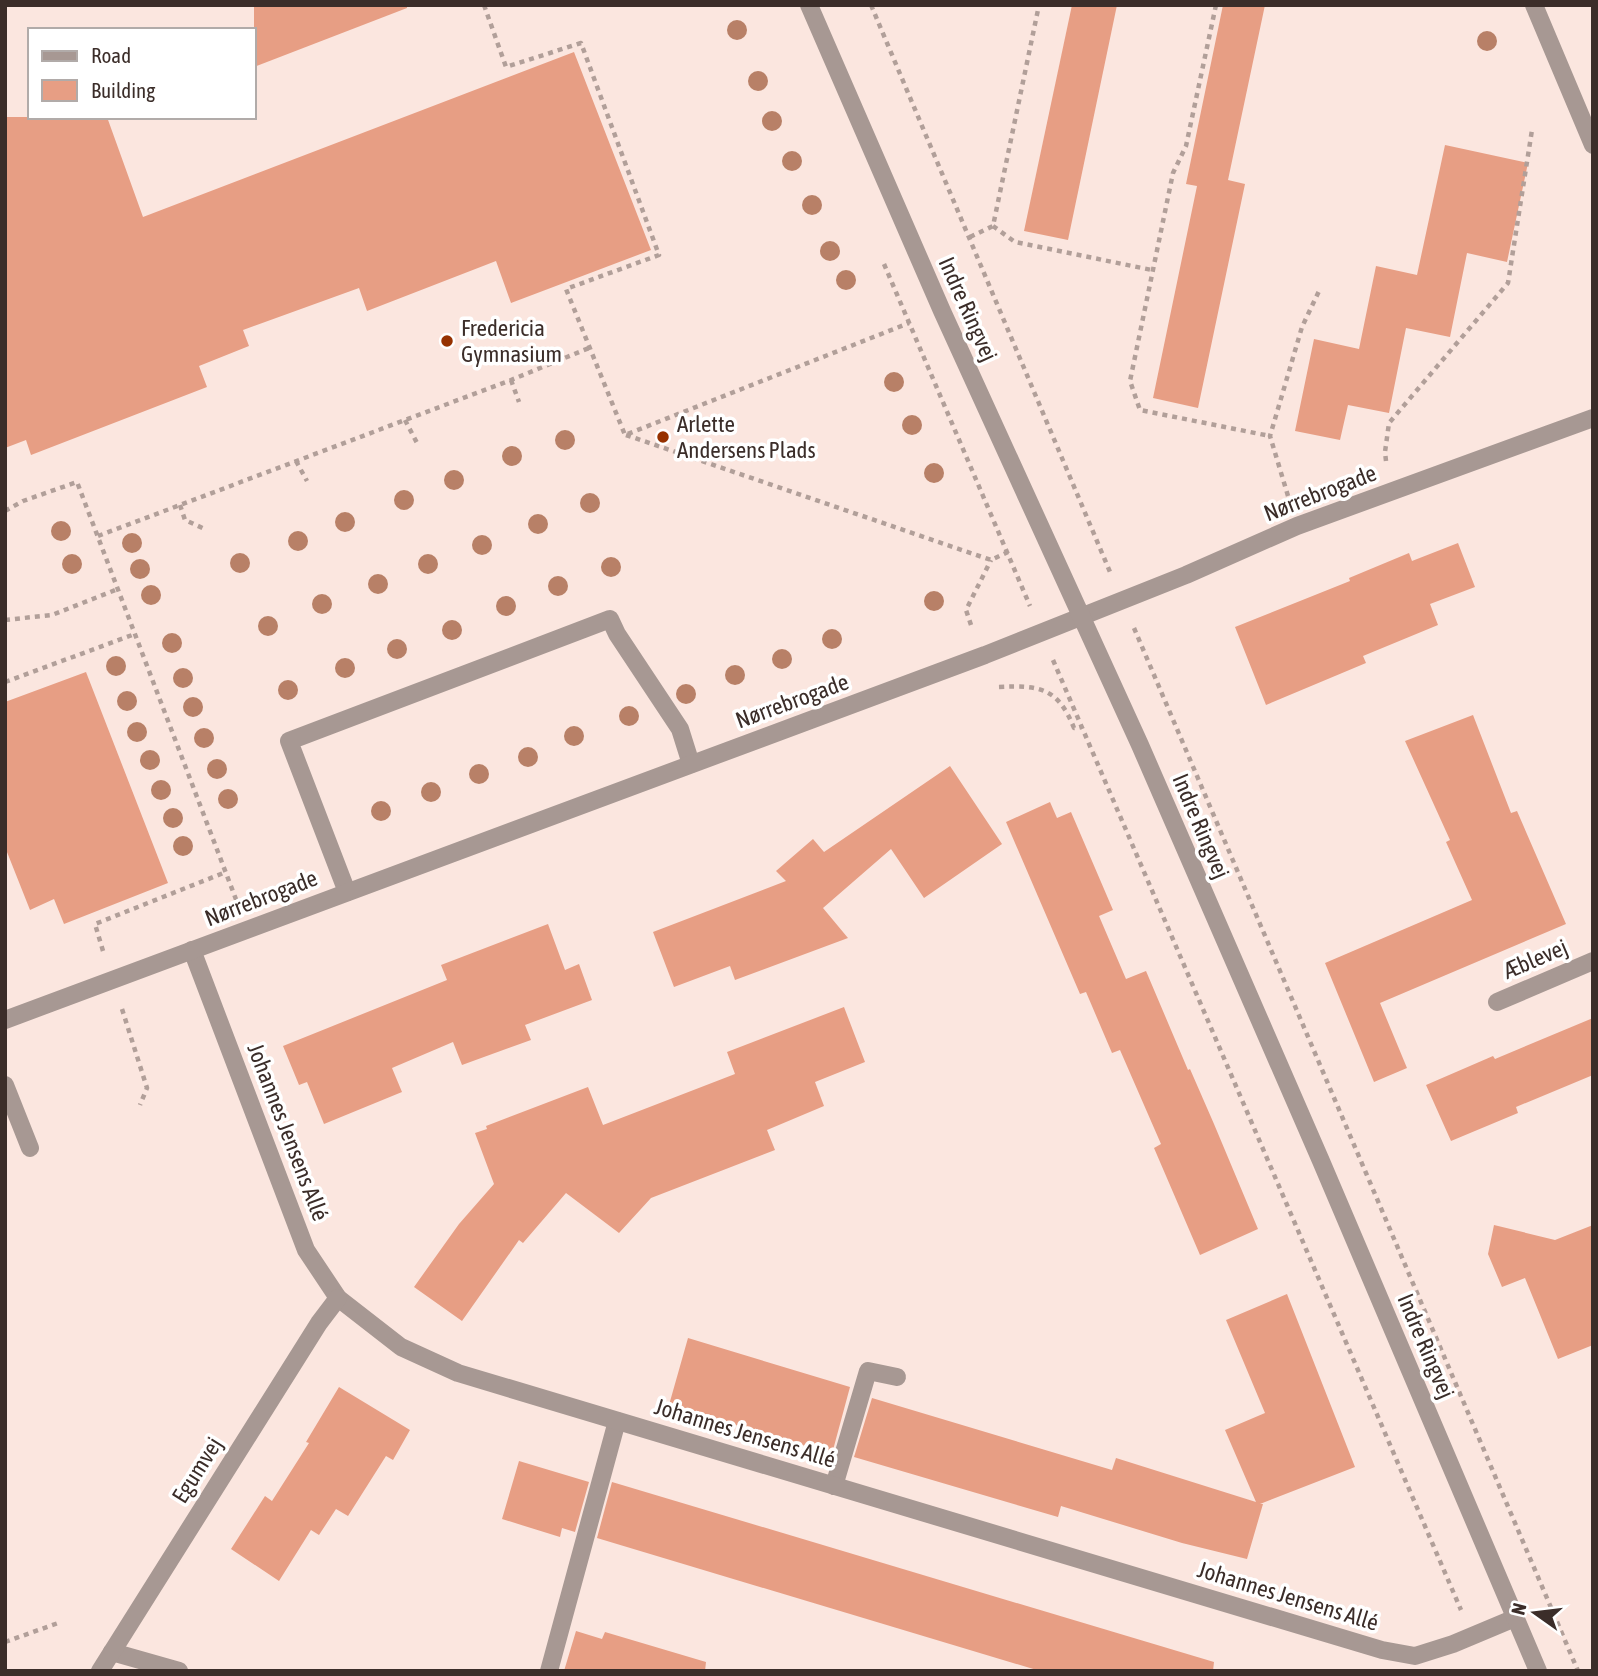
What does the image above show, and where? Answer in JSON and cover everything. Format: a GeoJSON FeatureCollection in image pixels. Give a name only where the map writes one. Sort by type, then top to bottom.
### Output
{"type":"FeatureCollection","features":[{"type":"Feature","properties":{"kind":"street","name":"Indre Ringvej"},"geometry":{"type":"LineString","coordinates":[[809,5],[942,311],[1135,733],[1538,1671]]}},
{"type":"Feature","properties":{"kind":"street"},"geometry":{"type":"LineString","coordinates":[[1534,5],[1593,145]]}},
{"type":"Feature","properties":{"kind":"street","name":"Nørrebrogade"},"geometry":{"type":"LineString","coordinates":[[5,1020],[1041,633],[1297,526],[1593,418]]}},
{"type":"Feature","properties":{"kind":"street"},"geometry":{"type":"LineString","coordinates":[[347,892],[289,741],[597,623],[610,619],[617,634],[680,729],[691,764]]}},
{"type":"Feature","properties":{"kind":"street","name":"Johannes Jensens Allé"},"geometry":{"type":"LineString","coordinates":[[192,950],[306,1250],[338,1298],[401,1347],[458,1373],[1382,1650],[1415,1656],[1515,1618]]}},
{"type":"Feature","properties":{"kind":"street","name":"Æblevej"},"geometry":{"type":"LineString","coordinates":[[1497,1002],[1593,961]]}},
{"type":"Feature","properties":{"kind":"street"},"geometry":{"type":"LineString","coordinates":[[5,1085],[30,1148]]}},
{"type":"Feature","properties":{"kind":"street","name":"Egumvej"},"geometry":{"type":"LineString","coordinates":[[100,1671],[319,1323],[338,1298]]}},
{"type":"Feature","properties":{"kind":"street"},"geometry":{"type":"LineString","coordinates":[[834,1486],[868,1371],[897,1377]]}},
{"type":"Feature","properties":{"kind":"street"},"geometry":{"type":"LineString","coordinates":[[549,1671],[617,1421]]}},
{"type":"Feature","properties":{"kind":"street"},"geometry":{"type":"LineString","coordinates":[[112,1653],[179,1671]]}},
{"type":"Feature","properties":{"kind":"path"},"geometry":{"type":"LineString","coordinates":[[484,5],[506,67],[581,43],[659,255],[566,289],[625,435],[991,560]]}},
{"type":"Feature","properties":{"kind":"path"},"geometry":{"type":"LineString","coordinates":[[871,5],[1578,1671]]}},
{"type":"Feature","properties":{"kind":"path"},"geometry":{"type":"LineString","coordinates":[[993,226],[1039,5]]}},
{"type":"Feature","properties":{"kind":"path"},"geometry":{"type":"LineString","coordinates":[[1216,5],[1186,146],[1173,173],[1130,381],[1140,410],[1270,436]]}},
{"type":"Feature","properties":{"kind":"path"},"geometry":{"type":"LineString","coordinates":[[1390,492],[1385,453],[1389,422],[1508,283],[1532,130]]}},
{"type":"Feature","properties":{"kind":"path"},"geometry":{"type":"LineString","coordinates":[[970,237],[993,226]]}},
{"type":"Feature","properties":{"kind":"path"},"geometry":{"type":"LineString","coordinates":[[993,226],[1015,242],[1152,270]]}},
{"type":"Feature","properties":{"kind":"path"},"geometry":{"type":"LineString","coordinates":[[882,259],[1472,1636]]}},
{"type":"Feature","properties":{"kind":"path"},"geometry":{"type":"LineString","coordinates":[[1297,526],[1270,436],[1302,327],[1319,291]]}},
{"type":"Feature","properties":{"kind":"path"},"geometry":{"type":"LineString","coordinates":[[625,435],[909,323]]}},
{"type":"Feature","properties":{"kind":"path"},"geometry":{"type":"LineString","coordinates":[[98,536],[589,348]]}},
{"type":"Feature","properties":{"kind":"path"},"geometry":{"type":"LineString","coordinates":[[511,380],[519,402]]}},
{"type":"Feature","properties":{"kind":"path"},"geometry":{"type":"LineString","coordinates":[[405,420],[417,443]]}},
{"type":"Feature","properties":{"kind":"path"},"geometry":{"type":"LineString","coordinates":[[296,461],[307,481]]}},
{"type":"Feature","properties":{"kind":"path"},"geometry":{"type":"LineString","coordinates":[[5,511],[23,501],[77,482],[247,930]]}},
{"type":"Feature","properties":{"kind":"path"},"geometry":{"type":"LineString","coordinates":[[180,505],[185,520],[207,530]]}},
{"type":"Feature","properties":{"kind":"path"},"geometry":{"type":"LineString","coordinates":[[971,625],[966,610],[991,560],[1008,552]]}},
{"type":"Feature","properties":{"kind":"path"},"geometry":{"type":"LineString","coordinates":[[5,620],[52,615],[118,589]]}},
{"type":"Feature","properties":{"kind":"path"},"geometry":{"type":"LineString","coordinates":[[5,682],[135,634]]}},
{"type":"Feature","properties":{"kind":"path"},"geometry":{"type":"LineString","coordinates":[[999,687],[1027,685],[1052,693],[1067,710],[1074,728],[1081,727]]}},
{"type":"Feature","properties":{"kind":"path"},"geometry":{"type":"LineString","coordinates":[[5,1642],[61,1622]]}},
{"type":"Feature","properties":{"kind":"building"},"geometry":{"type":"Polygon","coordinates":[[[254,5],[407,5],[407,8],[256,66],[254,5]]]}},
{"type":"Feature","properties":{"kind":"building"},"geometry":{"type":"Polygon","coordinates":[[[1072,5],[1117,5],[1068,240],[1024,231],[1072,5]]]}},
{"type":"Feature","properties":{"kind":"building"},"geometry":{"type":"Polygon","coordinates":[[[1223,5],[1265,5],[1228,180],[1245,184],[1198,408],[1153,398],[1197,186],[1186,184],[1223,5]]]}},
{"type":"Feature","properties":{"kind":"building"},"geometry":{"type":"Polygon","coordinates":[[[574,52],[651,250],[511,303],[496,261],[367,311],[359,288],[243,330],[249,346],[199,366],[207,387],[31,455],[26,440],[5,448],[5,117],[108,119],[143,217],[574,52]]]}},
{"type":"Feature","properties":{"kind":"building"},"geometry":{"type":"Polygon","coordinates":[[[1445,145],[1528,163],[1507,262],[1467,253],[1450,337],[1406,328],[1389,413],[1348,405],[1340,440],[1295,431],[1314,339],[1359,349],[1376,266],[1417,275],[1445,145]]]}},
{"type":"Feature","properties":{"kind":"building"},"geometry":{"type":"Polygon","coordinates":[[[1458,543],[1475,587],[1430,604],[1438,625],[1363,656],[1366,663],[1266,705],[1235,627],[1350,581],[1349,578],[1409,553],[1412,561],[1458,543]]]}},
{"type":"Feature","properties":{"kind":"building"},"geometry":{"type":"Polygon","coordinates":[[[86,672],[168,883],[64,924],[54,899],[30,910],[5,847],[5,702],[86,672]]]}},
{"type":"Feature","properties":{"kind":"building"},"geometry":{"type":"Polygon","coordinates":[[[1473,715],[1511,813],[1517,811],[1566,924],[1380,1003],[1407,1068],[1374,1082],[1325,963],[1472,900],[1446,842],[1450,840],[1405,741],[1473,715]]]}},
{"type":"Feature","properties":{"kind":"building"},"geometry":{"type":"Polygon","coordinates":[[[950,766],[1002,844],[924,898],[891,849],[823,908],[848,938],[735,980],[730,966],[674,987],[653,932],[786,881],[776,871],[813,839],[824,852],[950,766]]]}},
{"type":"Feature","properties":{"kind":"building"},"geometry":{"type":"Polygon","coordinates":[[[1050,802],[1057,818],[1071,812],[1113,910],[1099,916],[1126,979],[1146,971],[1258,1229],[1200,1255],[1154,1148],[1161,1144],[1120,1050],[1112,1053],[1086,992],[1080,994],[1006,822],[1050,802]]]}},
{"type":"Feature","properties":{"kind":"building"},"geometry":{"type":"Polygon","coordinates":[[[548,924],[565,970],[579,964],[592,1000],[525,1025],[531,1040],[462,1065],[453,1042],[392,1068],[402,1092],[324,1124],[307,1082],[299,1085],[283,1046],[447,980],[441,965],[548,924]]]}},
{"type":"Feature","properties":{"kind":"building"},"geometry":{"type":"Polygon","coordinates":[[[844,1007],[865,1062],[815,1082],[824,1106],[767,1130],[775,1150],[651,1198],[619,1233],[566,1193],[523,1243],[519,1240],[462,1321],[414,1287],[459,1224],[494,1184],[475,1133],[487,1129],[486,1126],[588,1087],[603,1125],[735,1074],[727,1052],[844,1007]]]}},
{"type":"Feature","properties":{"kind":"building"},"geometry":{"type":"Polygon","coordinates":[[[1593,1018],[1593,1075],[1516,1107],[1518,1113],[1451,1141],[1426,1085],[1593,1018]]]}},
{"type":"Feature","properties":{"kind":"building"},"geometry":{"type":"Polygon","coordinates":[[[1494,1225],[1555,1240],[1593,1225],[1593,1345],[1558,1359],[1525,1278],[1502,1287],[1488,1254],[1494,1225]]]}},
{"type":"Feature","properties":{"kind":"building"},"geometry":{"type":"Polygon","coordinates":[[[1287,1294],[1355,1467],[1260,1504],[1263,1504],[1247,1559],[1182,1543],[1061,1506],[1058,1517],[854,1457],[872,1398],[1112,1470],[1116,1458],[1256,1502],[1225,1430],[1265,1413],[1226,1320],[1287,1294]]]}},
{"type":"Feature","properties":{"kind":"building"},"geometry":{"type":"Polygon","coordinates":[[[688,1338],[850,1387],[833,1450],[829,1453],[669,1405],[688,1338]]]}},
{"type":"Feature","properties":{"kind":"building"},"geometry":{"type":"Polygon","coordinates":[[[339,1387],[410,1430],[393,1460],[386,1456],[348,1516],[336,1509],[319,1535],[311,1530],[279,1581],[231,1549],[265,1496],[272,1501],[309,1443],[306,1442],[339,1387]]]}},
{"type":"Feature","properties":{"kind":"building"},"geometry":{"type":"Polygon","coordinates":[[[519,1461],[589,1482],[575,1532],[562,1528],[560,1537],[502,1519],[519,1461]]]}},
{"type":"Feature","properties":{"kind":"building"},"geometry":{"type":"Polygon","coordinates":[[[612,1482],[1214,1662],[1213,1671],[1040,1671],[597,1538],[612,1482]]]}},
{"type":"Feature","properties":{"kind":"building"},"geometry":{"type":"Polygon","coordinates":[[[576,1631],[602,1639],[605,1632],[706,1662],[705,1671],[564,1671],[576,1631]]]}},
{"type":"Feature","properties":{"kind":"place","name":"Fredericia Gymnasium"},"geometry":{"type":"Point","coordinates":[447,341]}},
{"type":"Feature","properties":{"kind":"place","name":"Arlette Andersens Plads"},"geometry":{"type":"Point","coordinates":[663,437]}}]}
